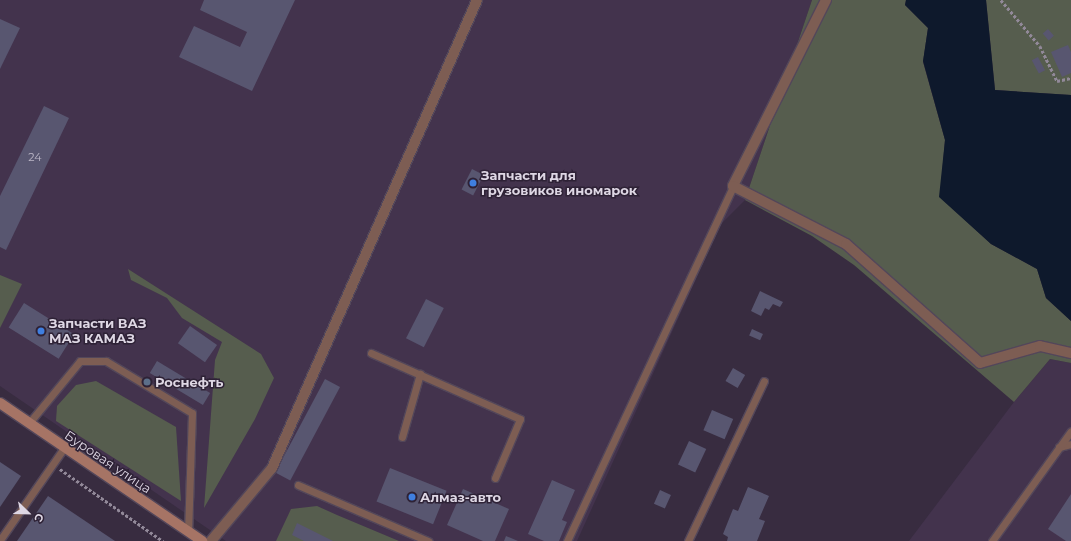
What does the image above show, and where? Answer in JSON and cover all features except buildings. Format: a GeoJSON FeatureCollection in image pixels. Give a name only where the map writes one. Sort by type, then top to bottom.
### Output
{"type":"FeatureCollection","features":[{"type":"Feature","properties":{"kind":"main road","name":"Буровая улица"},"geometry":{"type":"LineString","coordinates":[[0,404],[202,541]]}},
{"type":"Feature","properties":{"kind":"street"},"geometry":{"type":"LineString","coordinates":[[211,541],[272,468],[477,0]]}},
{"type":"Feature","properties":{"kind":"street"},"geometry":{"type":"LineString","coordinates":[[826,0],[732,186],[846,244],[980,363],[1040,346],[1071,352]]}},
{"type":"Feature","properties":{"kind":"lane"},"geometry":{"type":"LineString","coordinates":[[567,541],[732,186]]}},
{"type":"Feature","properties":{"kind":"lane"},"geometry":{"type":"LineString","coordinates":[[371,353],[520,418],[495,478]]}},
{"type":"Feature","properties":{"kind":"lane"},"geometry":{"type":"LineString","coordinates":[[29,423],[80,361],[106,361],[192,413],[188,532]]}},
{"type":"Feature","properties":{"kind":"lane"},"geometry":{"type":"LineString","coordinates":[[402,437],[420,374]]}},
{"type":"Feature","properties":{"kind":"lane"},"geometry":{"type":"LineString","coordinates":[[688,541],[764,381]]}},
{"type":"Feature","properties":{"kind":"lane"},"geometry":{"type":"LineString","coordinates":[[992,541],[1071,431]]}},
{"type":"Feature","properties":{"kind":"lane"},"geometry":{"type":"LineString","coordinates":[[1059,447],[1071,444]]}},
{"type":"Feature","properties":{"kind":"lane"},"geometry":{"type":"LineString","coordinates":[[0,540],[64,448]]}},
{"type":"Feature","properties":{"kind":"lane"},"geometry":{"type":"LineString","coordinates":[[298,485],[428,541]]}},
{"type":"Feature","properties":{"kind":"path"},"geometry":{"type":"LineString","coordinates":[[1001,0],[1040,46],[1057,81],[1071,78]]}},
{"type":"Feature","properties":{"kind":"path"},"geometry":{"type":"LineString","coordinates":[[52,464],[163,541]]}},
{"type":"Feature","properties":{"kind":"shaded area"},"geometry":{"type":"Polygon","coordinates":[[[0,0],[812,0],[745,200],[721,224],[577,541],[226,541],[0,386],[0,0]]]}},
{"type":"Feature","properties":{"kind":"shaded area"},"geometry":{"type":"Polygon","coordinates":[[[1050,359],[1071,363],[1071,541],[909,541],[1014,402],[1050,359]]]}},
{"type":"Feature","properties":{"kind":"green space"},"geometry":{"type":"Polygon","coordinates":[[[812,0],[906,0],[905,5],[928,28],[923,62],[945,140],[940,197],[991,244],[1037,269],[1046,298],[1071,321],[1071,363],[1050,359],[1014,402],[854,265],[812,236],[745,200],[812,0]]]}},
{"type":"Feature","properties":{"kind":"green space"},"geometry":{"type":"Polygon","coordinates":[[[986,0],[1071,0],[1071,95],[995,90],[986,0]]]}},
{"type":"Feature","properties":{"kind":"green space"},"geometry":{"type":"Polygon","coordinates":[[[128,269],[261,354],[274,378],[255,419],[204,508],[215,360],[222,342],[182,318],[167,298],[131,280],[128,269]]]}},
{"type":"Feature","properties":{"kind":"green space"},"geometry":{"type":"Polygon","coordinates":[[[0,275],[22,284],[0,328],[0,275]]]}},
{"type":"Feature","properties":{"kind":"green space"},"geometry":{"type":"Polygon","coordinates":[[[96,381],[176,427],[181,501],[56,421],[57,406],[76,385],[96,381]]]}},
{"type":"Feature","properties":{"kind":"green space"},"geometry":{"type":"Polygon","coordinates":[[[317,506],[399,541],[276,541],[291,509],[317,506]]]}},
{"type":"Feature","properties":{"kind":"water"},"geometry":{"type":"Polygon","coordinates":[[[906,0],[986,0],[995,90],[1071,95],[1071,321],[1046,298],[1037,269],[991,244],[939,197],[945,140],[923,61],[928,28],[905,5],[906,0]]]}},
{"type":"Feature","properties":{"kind":"place","name":"Запчасти для грузовиков иномарок"},"geometry":{"type":"Point","coordinates":[473,183]}},
{"type":"Feature","properties":{"kind":"place","name":"Запчасти ВАЗ МАЗ КАМАЗ"},"geometry":{"type":"Point","coordinates":[41,331]}},
{"type":"Feature","properties":{"kind":"place","name":"Роснефть"},"geometry":{"type":"Point","coordinates":[147,382]}},
{"type":"Feature","properties":{"kind":"place","name":"Алмаз-авто"},"geometry":{"type":"Point","coordinates":[412,497]}}]}
